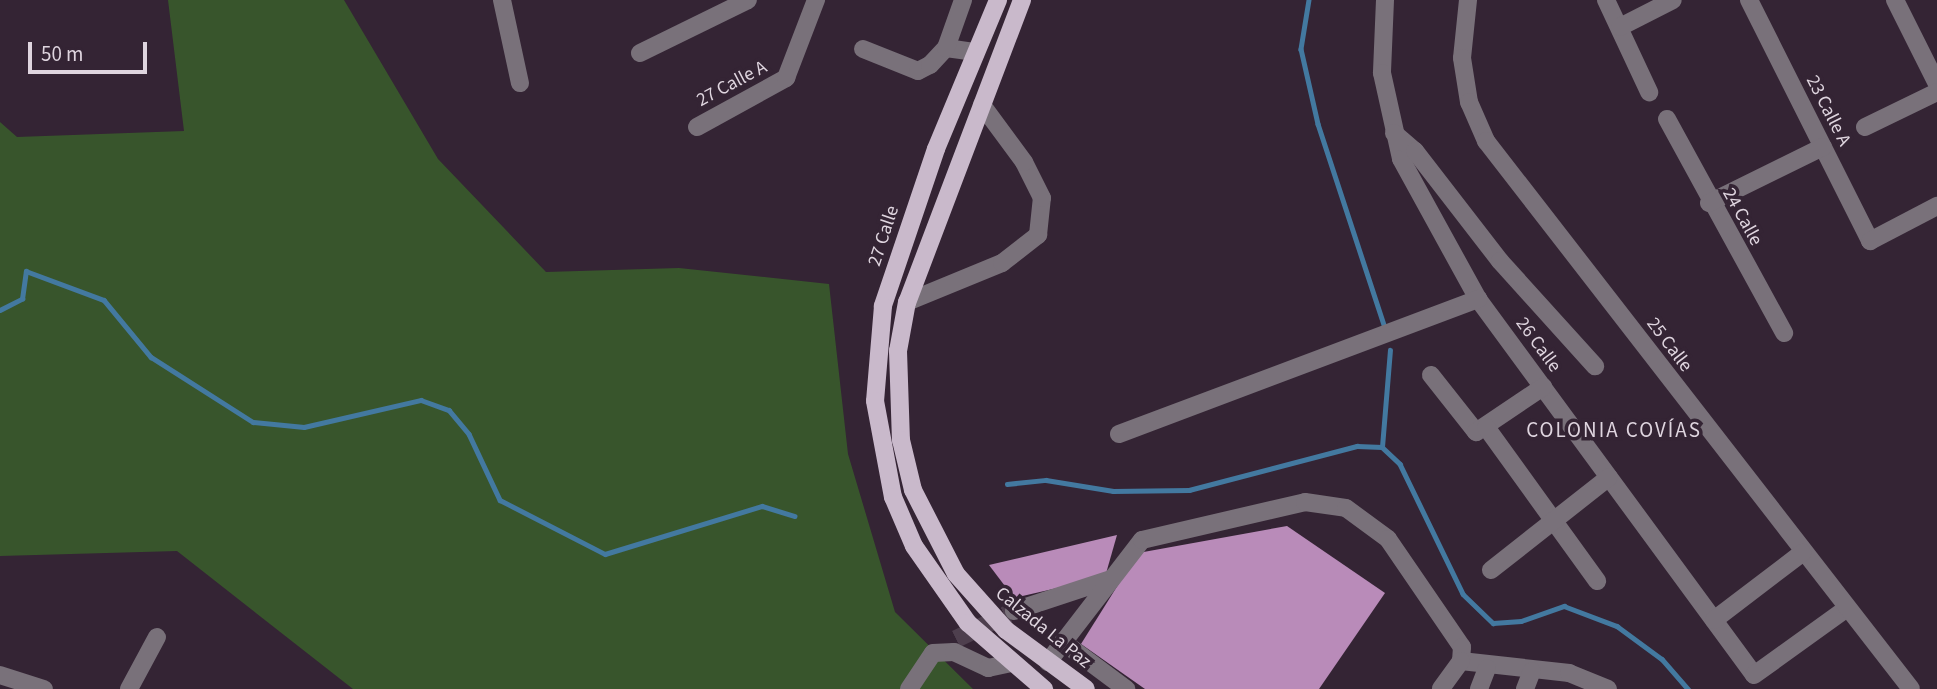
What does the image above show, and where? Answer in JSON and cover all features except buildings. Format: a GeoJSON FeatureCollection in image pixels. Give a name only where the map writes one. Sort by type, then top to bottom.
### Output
{"type":"FeatureCollection","features":[{"type":"Feature","properties":{"kind":"main road","name":"27 Calle"},"geometry":{"type":"LineString","coordinates":[[998,0],[936,149],[883,306],[875,401],[893,497],[914,546],[945,595],[1011,663]]}},
{"type":"Feature","properties":{"kind":"main road"},"geometry":{"type":"LineString","coordinates":[[907,302],[1022,0]]}},
{"type":"Feature","properties":{"kind":"main road","name":"Calzada La Paz"},"geometry":{"type":"LineString","coordinates":[[907,302],[898,351],[898,400],[913,490],[940,549],[978,604],[1048,662],[1086,689]]}},
{"type":"Feature","properties":{"kind":"main road"},"geometry":{"type":"LineString","coordinates":[[1011,663],[1044,689]]}},
{"type":"Feature","properties":{"kind":"street"},"geometry":{"type":"LineString","coordinates":[[502,0],[520,83]]}},
{"type":"Feature","properties":{"kind":"street"},"geometry":{"type":"LineString","coordinates":[[640,53],[748,0]]}},
{"type":"Feature","properties":{"kind":"street","name":"27 Calle A"},"geometry":{"type":"LineString","coordinates":[[697,127],[786,78],[816,0]]}},
{"type":"Feature","properties":{"kind":"street"},"geometry":{"type":"LineString","coordinates":[[863,49],[918,71],[946,48],[963,0]]}},
{"type":"Feature","properties":{"kind":"street","name":"26 Calle"},"geometry":{"type":"LineString","coordinates":[[1385,0],[1382,73],[1401,159],[1479,299],[1754,675],[1846,609]]}},
{"type":"Feature","properties":{"kind":"street","name":"25 Calle"},"geometry":{"type":"LineString","coordinates":[[1468,0],[1462,58],[1469,102],[1486,141],[1802,553],[1911,689]]}},
{"type":"Feature","properties":{"kind":"street"},"geometry":{"type":"LineString","coordinates":[[1606,0],[1649,92]]}},
{"type":"Feature","properties":{"kind":"street"},"geometry":{"type":"LineString","coordinates":[[1619,27],[1673,0]]}},
{"type":"Feature","properties":{"kind":"street","name":"23 Calle A"},"geometry":{"type":"LineString","coordinates":[[1749,0],[1870,241],[1937,206]]}},
{"type":"Feature","properties":{"kind":"street"},"geometry":{"type":"LineString","coordinates":[[1895,0],[1937,84]]}},
{"type":"Feature","properties":{"kind":"street"},"geometry":{"type":"LineString","coordinates":[[946,48],[976,52]]}},
{"type":"Feature","properties":{"kind":"street"},"geometry":{"type":"LineString","coordinates":[[1865,127],[1937,92]]}},
{"type":"Feature","properties":{"kind":"street"},"geometry":{"type":"LineString","coordinates":[[907,302],[1002,263],[1038,235],[1042,198],[1024,162],[982,105]]}},
{"type":"Feature","properties":{"kind":"street","name":"24 Calle"},"geometry":{"type":"LineString","coordinates":[[1667,119],[1709,203],[1784,333]]}},
{"type":"Feature","properties":{"kind":"street"},"geometry":{"type":"LineString","coordinates":[[1393,132],[1415,150],[1500,261],[1595,366]]}},
{"type":"Feature","properties":{"kind":"street"},"geometry":{"type":"LineString","coordinates":[[1709,203],[1823,147]]}},
{"type":"Feature","properties":{"kind":"street"},"geometry":{"type":"LineString","coordinates":[[1119,434],[1479,299]]}},
{"type":"Feature","properties":{"kind":"street"},"geometry":{"type":"LineString","coordinates":[[1431,375],[1472,430],[1486,427],[1543,387]]}},
{"type":"Feature","properties":{"kind":"street"},"geometry":{"type":"LineString","coordinates":[[1486,427],[1597,581]]}},
{"type":"Feature","properties":{"kind":"street"},"geometry":{"type":"LineString","coordinates":[[1491,570],[1556,522],[1609,477]]}},
{"type":"Feature","properties":{"kind":"street"},"geometry":{"type":"LineString","coordinates":[[1048,662],[1143,540],[1305,502],[1346,508],[1388,539],[1462,647],[1461,661],[1441,689]]}},
{"type":"Feature","properties":{"kind":"street"},"geometry":{"type":"LineString","coordinates":[[1714,620],[1802,553]]}},
{"type":"Feature","properties":{"kind":"street"},"geometry":{"type":"LineString","coordinates":[[1014,611],[1111,579]]}},
{"type":"Feature","properties":{"kind":"street"},"geometry":{"type":"LineString","coordinates":[[129,689],[157,637]]}},
{"type":"Feature","properties":{"kind":"street"},"geometry":{"type":"LineString","coordinates":[[1063,642],[1126,689]]}},
{"type":"Feature","properties":{"kind":"street"},"geometry":{"type":"LineString","coordinates":[[909,689],[925,658],[950,645],[988,667],[1011,663]]}},
{"type":"Feature","properties":{"kind":"street"},"geometry":{"type":"LineString","coordinates":[[1461,661],[1487,668],[1532,671],[1608,689]]}},
{"type":"Feature","properties":{"kind":"street"},"geometry":{"type":"LineString","coordinates":[[1479,689],[1487,668]]}},
{"type":"Feature","properties":{"kind":"street"},"geometry":{"type":"LineString","coordinates":[[1525,689],[1532,671]]}},
{"type":"Feature","properties":{"kind":"street"},"geometry":{"type":"LineString","coordinates":[[0,675],[44,689]]}},
{"type":"Feature","properties":{"kind":"green space"},"geometry":{"type":"Polygon","coordinates":[[[168,0],[344,0],[438,159],[546,272],[679,268],[829,284],[848,454],[895,612],[973,689],[353,689],[177,551],[0,556],[0,122],[17,137],[184,131],[168,0]]]}},
{"type":"Feature","properties":{"kind":"waterway"},"geometry":{"type":"LineString","coordinates":[[1309,0],[1301,49],[1318,124],[1385,328]]}},
{"type":"Feature","properties":{"kind":"waterway"},"geometry":{"type":"LineString","coordinates":[[0,310],[22,299],[26,271],[104,300],[151,357],[253,422],[304,427],[421,400],[449,410],[469,434],[500,500],[605,554],[762,506],[795,516]]}},
{"type":"Feature","properties":{"kind":"waterway"},"geometry":{"type":"LineString","coordinates":[[1382,447],[1390,350]]}},
{"type":"Feature","properties":{"kind":"waterway"},"geometry":{"type":"LineString","coordinates":[[1007,484],[1046,480],[1113,491],[1189,490],[1357,446],[1382,447],[1400,464],[1463,594],[1493,623],[1521,621],[1564,606],[1617,626],[1662,659],[1688,689]]}},
{"type":"Feature","properties":{"kind":"tunnel"},"geometry":{"type":"LineString","coordinates":[[956,639],[1008,614]]}},
{"type":"Feature","properties":{"kind":"district","name":"COLONIA COVÍAS"},"geometry":{"type":"Point","coordinates":[1614,430]}}]}
